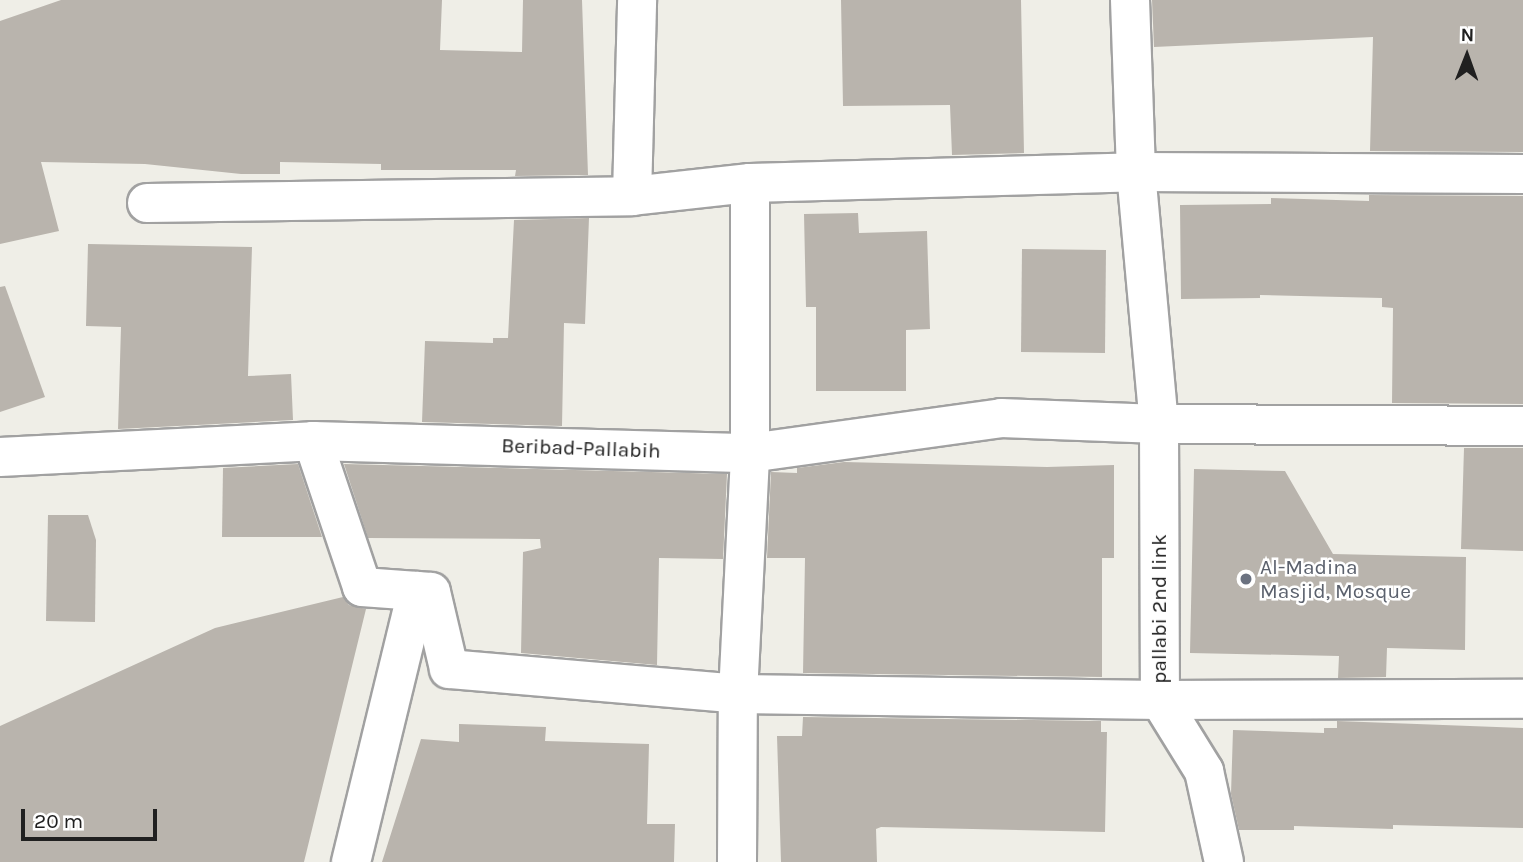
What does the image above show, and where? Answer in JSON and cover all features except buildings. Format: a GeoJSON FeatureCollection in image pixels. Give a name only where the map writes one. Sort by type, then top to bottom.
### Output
{"type":"FeatureCollection","features":[{"type":"Feature","properties":{"kind":"street"},"geometry":{"type":"LineString","coordinates":[[632,196],[637,0]]}},
{"type":"Feature","properties":{"kind":"street","name":"pallabi 2nd link"},"geometry":{"type":"LineString","coordinates":[[1130,0],[1136,172],[1159,424],[1160,700],[1204,771],[1224,862]]}},
{"type":"Feature","properties":{"kind":"street"},"geometry":{"type":"LineString","coordinates":[[147,203],[632,196],[750,183],[1136,172],[1523,174]]}},
{"type":"Feature","properties":{"kind":"street"},"geometry":{"type":"LineString","coordinates":[[737,862],[738,694],[750,453],[750,183]]}},
{"type":"Feature","properties":{"kind":"street","name":"Beribad-Pallabih"},"geometry":{"type":"LineString","coordinates":[[0,457],[313,441],[750,453],[1000,418],[1159,424],[1523,426]]}},
{"type":"Feature","properties":{"kind":"street"},"geometry":{"type":"LineString","coordinates":[[313,441],[362,587],[431,592],[450,669],[738,694],[1160,700],[1523,699]]}},
{"type":"Feature","properties":{"kind":"street"},"geometry":{"type":"LineString","coordinates":[[351,862],[418,591]]}},
{"type":"Feature","properties":{"kind":"place","name":"Al-Madina Masjid, Mosque"},"geometry":{"type":"Point","coordinates":[1246,579]}}]}
